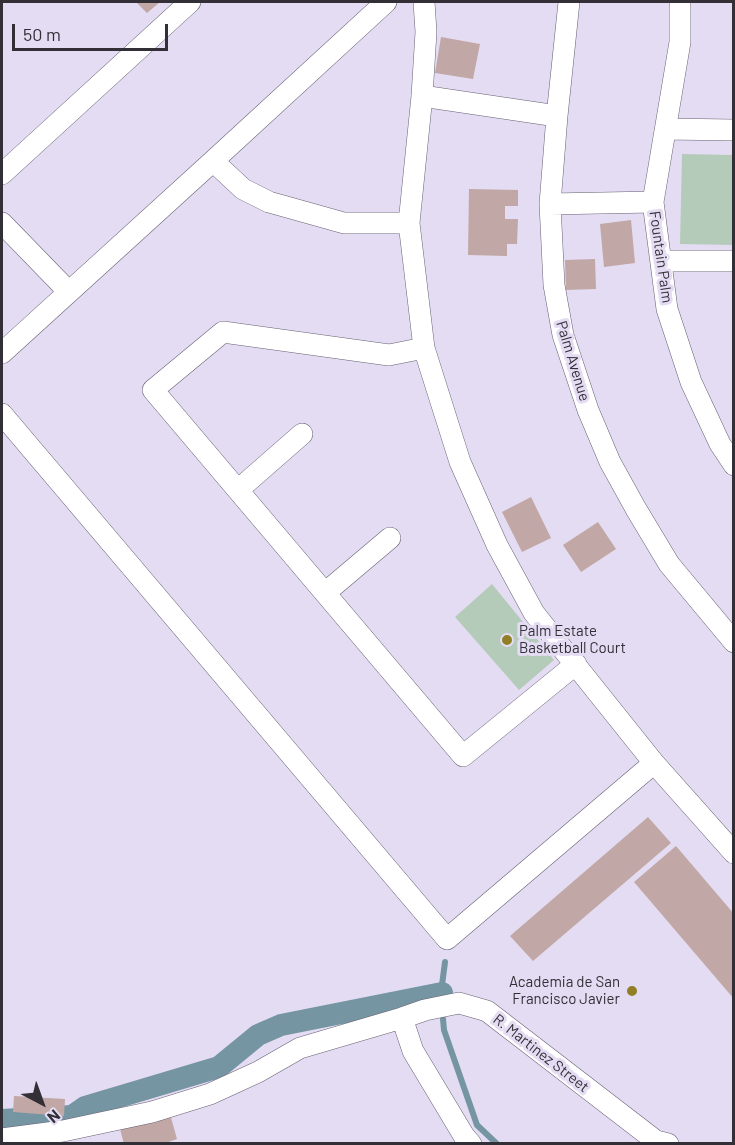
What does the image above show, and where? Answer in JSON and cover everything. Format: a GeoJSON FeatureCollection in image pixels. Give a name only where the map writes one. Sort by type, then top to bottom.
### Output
{"type":"FeatureCollection","features":[{"type":"Feature","properties":{"kind":"street"},"geometry":{"type":"LineString","coordinates":[[2,174],[190,2]]}},
{"type":"Feature","properties":{"kind":"street"},"geometry":{"type":"LineString","coordinates":[[2,353],[386,2]]}},
{"type":"Feature","properties":{"kind":"street"},"geometry":{"type":"LineString","coordinates":[[424,2],[426,32],[422,96],[409,223],[424,348],[460,462],[497,545],[534,613],[654,763],[734,853]]}},
{"type":"Feature","properties":{"kind":"street","name":"Palm Avenue"},"geometry":{"type":"LineString","coordinates":[[569,2],[550,204],[554,285],[563,335],[588,410],[610,462],[636,509],[669,564],[734,642]]}},
{"type":"Feature","properties":{"kind":"street","name":"Fountain Palm"},"geometry":{"type":"LineString","coordinates":[[680,2],[680,42],[653,202],[668,309],[691,382],[720,444],[734,465]]}},
{"type":"Feature","properties":{"kind":"street"},"geometry":{"type":"LineString","coordinates":[[422,96],[557,116]]}},
{"type":"Feature","properties":{"kind":"street"},"geometry":{"type":"LineString","coordinates":[[666,129],[734,130]]}},
{"type":"Feature","properties":{"kind":"street"},"geometry":{"type":"LineString","coordinates":[[213,161],[243,189],[269,202],[344,223],[409,223]]}},
{"type":"Feature","properties":{"kind":"street"},"geometry":{"type":"LineString","coordinates":[[550,204],[653,202]]}},
{"type":"Feature","properties":{"kind":"street"},"geometry":{"type":"LineString","coordinates":[[2,223],[69,292]]}},
{"type":"Feature","properties":{"kind":"street"},"geometry":{"type":"LineString","coordinates":[[661,261],[734,261]]}},
{"type":"Feature","properties":{"kind":"street"},"geometry":{"type":"LineString","coordinates":[[424,348],[389,355],[223,332],[153,390],[463,756],[576,664]]}},
{"type":"Feature","properties":{"kind":"street"},"geometry":{"type":"LineString","coordinates":[[2,414],[447,939],[654,763]]}},
{"type":"Feature","properties":{"kind":"street"},"geometry":{"type":"LineString","coordinates":[[238,490],[302,434]]}},
{"type":"Feature","properties":{"kind":"street"},"geometry":{"type":"LineString","coordinates":[[325,593],[390,538]]}},
{"type":"Feature","properties":{"kind":"street","name":"R. Martinez Street"},"geometry":{"type":"LineString","coordinates":[[2,1139],[63,1131],[152,1112],[210,1094],[258,1072],[300,1048],[425,1010],[459,1003],[487,1011],[656,1141],[668,1143]]}},
{"type":"Feature","properties":{"kind":"street"},"geometry":{"type":"LineString","coordinates":[[402,1018],[412,1051],[464,1136],[471,1143]]}},
{"type":"Feature","properties":{"kind":"green space"},"geometry":{"type":"Polygon","coordinates":[[[682,154],[733,155],[733,245],[680,244],[682,154]]]}},
{"type":"Feature","properties":{"kind":"green space","name":"Palm Estate Basketball Court"},"geometry":{"type":"Polygon","coordinates":[[[492,584],[554,660],[519,690],[455,617],[492,584]]]}},
{"type":"Feature","properties":{"kind":"building"},"geometry":{"type":"Polygon","coordinates":[[[136,2],[160,2],[147,13],[136,2]]]}},
{"type":"Feature","properties":{"kind":"building"},"geometry":{"type":"Polygon","coordinates":[[[441,37],[480,44],[473,79],[435,73],[441,37]]]}},
{"type":"Feature","properties":{"kind":"building"},"geometry":{"type":"Polygon","coordinates":[[[469,189],[518,190],[518,206],[505,206],[505,219],[518,219],[517,244],[507,244],[507,256],[468,255],[469,189]]]}},
{"type":"Feature","properties":{"kind":"building"},"geometry":{"type":"Polygon","coordinates":[[[631,220],[635,263],[604,267],[600,224],[631,220]]]}},
{"type":"Feature","properties":{"kind":"building"},"geometry":{"type":"Polygon","coordinates":[[[595,259],[596,289],[566,290],[565,260],[595,259]]]}},
{"type":"Feature","properties":{"kind":"building"},"geometry":{"type":"Polygon","coordinates":[[[531,497],[551,538],[522,552],[502,512],[531,497]]]}},
{"type":"Feature","properties":{"kind":"building"},"geometry":{"type":"Polygon","coordinates":[[[598,522],[616,549],[581,572],[563,545],[598,522]]]}},
{"type":"Feature","properties":{"kind":"building"},"geometry":{"type":"Polygon","coordinates":[[[648,817],[671,843],[533,961],[510,936],[648,817]]]}},
{"type":"Feature","properties":{"kind":"building"},"geometry":{"type":"Polygon","coordinates":[[[676,846],[734,914],[734,999],[634,882],[676,846]]]}},
{"type":"Feature","properties":{"kind":"building"},"geometry":{"type":"Polygon","coordinates":[[[14,1096],[65,1099],[64,1116],[13,1112],[14,1096]]]}},
{"type":"Feature","properties":{"kind":"building"},"geometry":{"type":"Polygon","coordinates":[[[170,1114],[177,1139],[163,1144],[124,1144],[120,1129],[170,1114]]]}},
{"type":"Feature","properties":{"kind":"waterway"},"geometry":{"type":"LineString","coordinates":[[443,1001],[442,985],[445,962]]}},
{"type":"Feature","properties":{"kind":"waterway"},"geometry":{"type":"LineString","coordinates":[[2,1120],[72,1116],[85,1107],[219,1067],[258,1035],[281,1025],[442,993]]}},
{"type":"Feature","properties":{"kind":"waterway"},"geometry":{"type":"LineString","coordinates":[[443,1019],[444,1030],[477,1125],[497,1144]]}},
{"type":"Feature","properties":{"kind":"place","name":"Palm Estate Basketball Court"},"geometry":{"type":"Point","coordinates":[507,640]}},
{"type":"Feature","properties":{"kind":"place","name":"Academia de San Francisco Javier"},"geometry":{"type":"Point","coordinates":[632,991]}}]}
